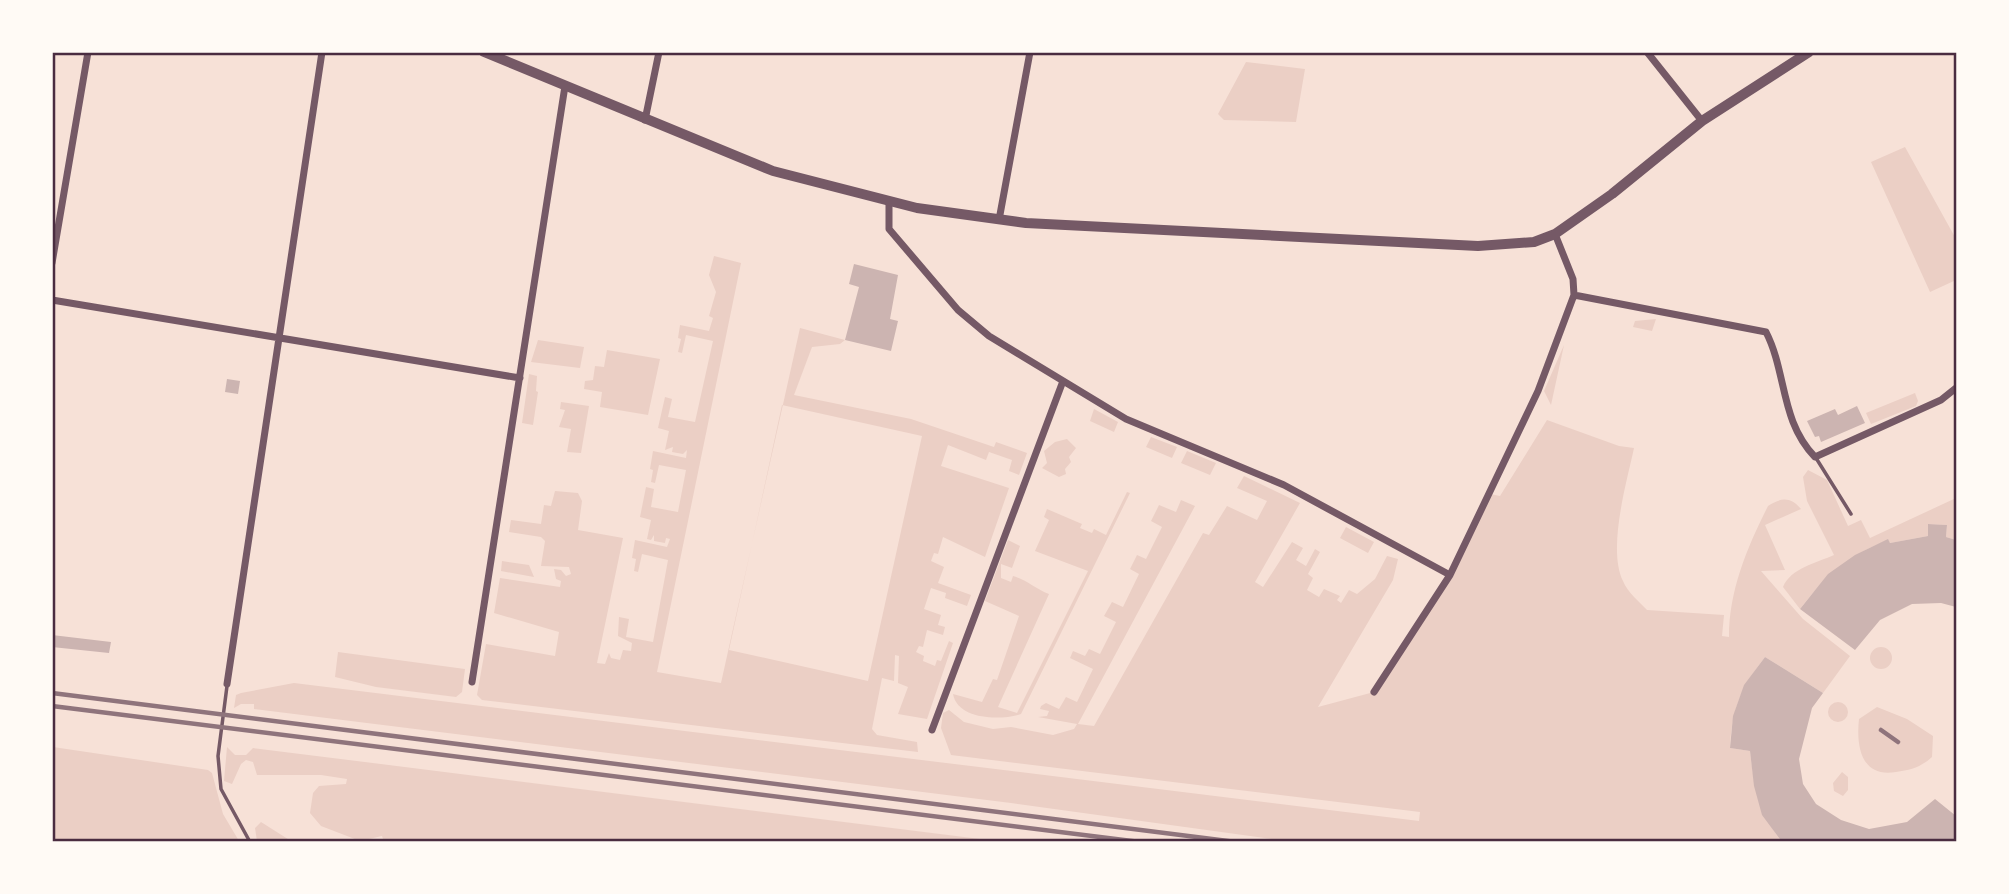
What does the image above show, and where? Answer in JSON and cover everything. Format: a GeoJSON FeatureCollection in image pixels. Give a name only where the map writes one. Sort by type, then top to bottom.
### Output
{"type":"FeatureCollection","features":[{"type":"Feature","properties":{"kind":"street"},"geometry":{"type":"LineString","coordinates":[[52,263],[88,52]]}},
{"type":"Feature","properties":{"kind":"street"},"geometry":{"type":"LineString","coordinates":[[227,684],[281,340],[322,52]]}},
{"type":"Feature","properties":{"kind":"street"},"geometry":{"type":"LineString","coordinates":[[484,52],[773,171],[889,202],[999,220],[1478,246],[1534,242],[1555,234],[1612,194],[1702,121],[1809,52]]}},
{"type":"Feature","properties":{"kind":"street"},"geometry":{"type":"LineString","coordinates":[[645,120],[659,52]]}},
{"type":"Feature","properties":{"kind":"street"},"geometry":{"type":"LineString","coordinates":[[999,220],[1030,52]]}},
{"type":"Feature","properties":{"kind":"street"},"geometry":{"type":"LineString","coordinates":[[1647,52],[1702,121]]}},
{"type":"Feature","properties":{"kind":"street"},"geometry":{"type":"LineString","coordinates":[[472,682],[565,86]]}},
{"type":"Feature","properties":{"kind":"street"},"geometry":{"type":"LineString","coordinates":[[889,202],[889,229],[958,310],[989,336],[1126,419],[1316,501],[1450,575]]}},
{"type":"Feature","properties":{"kind":"street"},"geometry":{"type":"LineString","coordinates":[[1374,692],[1450,575],[1538,391],[1573,295],[1573,279],[1555,234]]}},
{"type":"Feature","properties":{"kind":"street"},"geometry":{"type":"LineString","coordinates":[[1573,295],[1766,332],[1777,355],[1786,408],[1795,430],[1815,457],[1941,400],[1956,388]]}},
{"type":"Feature","properties":{"kind":"street"},"geometry":{"type":"LineString","coordinates":[[52,300],[520,378]]}},
{"type":"Feature","properties":{"kind":"street"},"geometry":{"type":"LineString","coordinates":[[932,730],[1063,382]]}},
{"type":"Feature","properties":{"kind":"lane"},"geometry":{"type":"LineString","coordinates":[[1815,457],[1851,514]]}},
{"type":"Feature","properties":{"kind":"lane"},"geometry":{"type":"LineString","coordinates":[[227,684],[220,744],[221,789],[250,842]]}},
{"type":"Feature","properties":{"kind":"shaded area"},"geometry":{"type":"Polygon","coordinates":[[[1246,62],[1305,69],[1296,122],[1224,120],[1218,114],[1246,62]]]}},
{"type":"Feature","properties":{"kind":"shaded area"},"geometry":{"type":"Polygon","coordinates":[[[1905,147],[1956,239],[1956,280],[1930,292],[1871,162],[1905,147]]]}},
{"type":"Feature","properties":{"kind":"shaded area"},"geometry":{"type":"Polygon","coordinates":[[[714,256],[741,263],[657,672],[721,683],[752,544],[729,650],[868,681],[922,436],[783,405],[800,328],[845,340],[840,344],[812,347],[794,395],[911,419],[994,447],[996,442],[1027,453],[1019,475],[1009,471],[1012,460],[989,452],[986,460],[948,445],[941,466],[1009,488],[985,557],[943,537],[938,554],[934,553],[931,561],[944,567],[938,583],[971,595],[967,606],[945,598],[946,593],[931,588],[924,609],[941,615],[938,625],[945,627],[943,635],[927,630],[923,647],[919,646],[916,652],[924,656],[923,661],[935,666],[937,660],[941,661],[949,641],[953,643],[927,719],[898,714],[908,687],[898,683],[899,656],[895,655],[894,681],[882,678],[872,729],[877,735],[917,742],[918,752],[482,700],[477,695],[486,644],[555,656],[559,632],[494,613],[500,578],[560,587],[561,581],[556,579],[554,569],[561,570],[566,576],[571,574],[569,567],[541,566],[545,541],[541,537],[509,532],[511,520],[541,524],[544,505],[551,506],[555,491],[578,493],[582,501],[578,530],[623,538],[597,663],[605,664],[609,653],[611,658],[620,660],[623,650],[631,651],[632,643],[618,636],[619,617],[629,619],[626,637],[653,642],[668,560],[642,554],[638,572],[634,571],[636,559],[632,558],[635,540],[667,547],[670,539],[666,538],[665,543],[654,541],[654,535],[651,540],[647,539],[651,520],[640,517],[646,487],[654,489],[651,507],[678,512],[686,470],[659,465],[655,483],[651,482],[653,470],[650,469],[653,451],[686,458],[687,450],[683,454],[672,452],[673,447],[665,450],[669,431],[658,428],[665,397],[672,399],[668,417],[695,422],[713,341],[686,335],[682,353],[678,352],[681,339],[678,338],[680,325],[709,331],[713,318],[709,316],[716,292],[709,275],[714,256]]]}},
{"type":"Feature","properties":{"kind":"shaded area"},"geometry":{"type":"Polygon","coordinates":[[[1656,319],[1652,331],[1633,327],[1635,321],[1656,319]]]}},
{"type":"Feature","properties":{"kind":"shaded area"},"geometry":{"type":"Polygon","coordinates":[[[538,340],[584,347],[580,368],[531,362],[538,340]]]}},
{"type":"Feature","properties":{"kind":"shaded area"},"geometry":{"type":"Polygon","coordinates":[[[1564,345],[1551,405],[1544,391],[1564,345]]]}},
{"type":"Feature","properties":{"kind":"shaded area"},"geometry":{"type":"Polygon","coordinates":[[[607,350],[660,359],[648,415],[600,407],[602,392],[584,389],[585,381],[593,380],[595,366],[604,367],[607,350]]]}},
{"type":"Feature","properties":{"kind":"shaded area"},"geometry":{"type":"Polygon","coordinates":[[[529,374],[537,376],[538,392],[533,425],[522,423],[529,374]]]}},
{"type":"Feature","properties":{"kind":"shaded area"},"geometry":{"type":"Polygon","coordinates":[[[1915,393],[1918,401],[1916,406],[1871,424],[1866,413],[1915,393]]]}},
{"type":"Feature","properties":{"kind":"shaded area"},"geometry":{"type":"Polygon","coordinates":[[[561,402],[589,406],[581,453],[567,452],[571,429],[559,427],[565,410],[560,409],[561,402]]]}},
{"type":"Feature","properties":{"kind":"shaded area"},"geometry":{"type":"Polygon","coordinates":[[[1094,409],[1118,422],[1114,432],[1090,421],[1094,409]]]}},
{"type":"Feature","properties":{"kind":"shaded area"},"geometry":{"type":"Polygon","coordinates":[[[1547,420],[1619,446],[1634,448],[1623,496],[1617,551],[1625,585],[1647,610],[1724,615],[1722,636],[1729,637],[1736,586],[1768,506],[1786,500],[1801,509],[1765,525],[1785,570],[1761,571],[1803,619],[1850,656],[1823,693],[1765,657],[1739,699],[1730,748],[1750,751],[1758,799],[1782,842],[1287,841],[1011,803],[254,709],[254,704],[241,704],[234,708],[236,695],[294,683],[1419,821],[1420,812],[951,755],[941,728],[943,713],[949,710],[964,722],[993,729],[1011,727],[1053,735],[1074,729],[1077,724],[1038,717],[1047,716],[1049,711],[1040,709],[1041,706],[1046,703],[1059,709],[1066,697],[1077,702],[1093,669],[1070,658],[1073,651],[1085,656],[1089,649],[1100,654],[1116,622],[1104,616],[1112,602],[1123,607],[1139,574],[1130,569],[1137,555],[1146,559],[1162,527],[1151,521],[1159,505],[1176,512],[1181,500],[1195,506],[1078,724],[1094,726],[1203,533],[1209,535],[1227,506],[1257,520],[1267,501],[1237,488],[1244,476],[1300,503],[1255,582],[1263,587],[1292,542],[1303,548],[1296,560],[1306,566],[1315,549],[1320,552],[1308,574],[1313,578],[1307,590],[1319,597],[1324,589],[1340,596],[1337,600],[1341,603],[1349,590],[1357,594],[1375,579],[1387,556],[1398,559],[1393,580],[1318,707],[1374,692],[1450,575],[1490,494],[1500,496],[1547,420]]]}},
{"type":"Feature","properties":{"kind":"shaded area"},"geometry":{"type":"Polygon","coordinates":[[[1151,437],[1177,447],[1172,458],[1146,447],[1151,437]]]}},
{"type":"Feature","properties":{"kind":"shaded area"},"geometry":{"type":"Polygon","coordinates":[[[1067,439],[1076,448],[1069,457],[1071,462],[1065,469],[1066,474],[1059,477],[1042,468],[1047,463],[1044,451],[1055,442],[1067,439]]]}},
{"type":"Feature","properties":{"kind":"shaded area"},"geometry":{"type":"Polygon","coordinates":[[[1187,451],[1216,463],[1210,475],[1181,463],[1187,451]]]}},
{"type":"Feature","properties":{"kind":"shaded area"},"geometry":{"type":"Polygon","coordinates":[[[1808,470],[1827,480],[1848,526],[1861,520],[1870,538],[1956,498],[1956,540],[1946,537],[1947,525],[1929,524],[1928,536],[1890,543],[1888,540],[1874,546],[1839,568],[1800,609],[1783,587],[1787,580],[1805,567],[1834,555],[1807,501],[1803,477],[1808,470]]]}},
{"type":"Feature","properties":{"kind":"shaded area"},"geometry":{"type":"Polygon","coordinates":[[[1127,492],[1130,493],[1021,714],[993,717],[972,714],[963,709],[953,694],[982,702],[993,679],[997,680],[1019,616],[985,601],[1008,540],[1020,546],[1012,568],[1001,564],[1001,578],[1011,582],[1013,576],[1049,594],[998,707],[1017,713],[1088,571],[1035,551],[1049,520],[1044,517],[1047,509],[1082,524],[1080,528],[1092,533],[1094,529],[1106,535],[1127,492]]]}},
{"type":"Feature","properties":{"kind":"shaded area"},"geometry":{"type":"Polygon","coordinates":[[[1346,527],[1374,542],[1368,553],[1340,538],[1346,527]]]}},
{"type":"Feature","properties":{"kind":"shaded area"},"geometry":{"type":"Polygon","coordinates":[[[502,561],[529,565],[534,577],[501,571],[502,561]]]}},
{"type":"Feature","properties":{"kind":"shaded area"},"geometry":{"type":"Polygon","coordinates":[[[1881,647],[1889,650],[1892,658],[1889,666],[1881,669],[1873,666],[1870,658],[1873,650],[1881,647]]]}},
{"type":"Feature","properties":{"kind":"shaded area"},"geometry":{"type":"Polygon","coordinates":[[[338,652],[465,669],[462,692],[456,697],[376,687],[335,677],[338,652]]]}},
{"type":"Feature","properties":{"kind":"shaded area"},"geometry":{"type":"Polygon","coordinates":[[[1838,702],[1845,705],[1848,712],[1845,719],[1838,722],[1831,719],[1828,712],[1831,705],[1838,702]]]}},
{"type":"Feature","properties":{"kind":"shaded area"},"geometry":{"type":"Polygon","coordinates":[[[1877,707],[1907,719],[1933,736],[1932,757],[1915,768],[1896,772],[1884,773],[1868,765],[1860,749],[1859,719],[1877,707]]]}},
{"type":"Feature","properties":{"kind":"shaded area"},"geometry":{"type":"Polygon","coordinates":[[[53,747],[208,770],[212,773],[223,814],[239,841],[53,841],[53,747]]]}},
{"type":"Feature","properties":{"kind":"shaded area"},"geometry":{"type":"Polygon","coordinates":[[[227,747],[235,755],[246,755],[253,748],[996,841],[384,842],[382,836],[360,841],[321,826],[310,813],[313,793],[319,786],[346,784],[347,779],[321,775],[257,775],[253,762],[246,760],[241,764],[232,784],[224,781],[227,747]]]}},
{"type":"Feature","properties":{"kind":"shaded area"},"geometry":{"type":"Polygon","coordinates":[[[1842,772],[1848,777],[1848,790],[1843,796],[1834,791],[1833,783],[1842,772]]]}},
{"type":"Feature","properties":{"kind":"shaded area"},"geometry":{"type":"Polygon","coordinates":[[[261,822],[291,841],[257,841],[255,828],[261,822]]]}},
{"type":"Feature","properties":{"kind":"building"},"geometry":{"type":"Polygon","coordinates":[[[854,264],[898,275],[890,319],[898,321],[891,351],[845,340],[859,287],[849,284],[854,264]]]}},
{"type":"Feature","properties":{"kind":"building"},"geometry":{"type":"Polygon","coordinates":[[[227,379],[240,381],[238,394],[225,392],[227,379]]]}},
{"type":"Feature","properties":{"kind":"building"},"geometry":{"type":"Polygon","coordinates":[[[1857,406],[1865,423],[1821,442],[1819,436],[1815,437],[1807,421],[1835,409],[1838,415],[1857,406]]]}},
{"type":"Feature","properties":{"kind":"building"},"geometry":{"type":"Polygon","coordinates":[[[1928,524],[1947,525],[1946,537],[1956,540],[1956,607],[1941,603],[1912,604],[1880,620],[1855,650],[1800,609],[1828,574],[1855,555],[1888,539],[1890,543],[1928,536],[1928,524]]]}},
{"type":"Feature","properties":{"kind":"building"},"geometry":{"type":"Polygon","coordinates":[[[52,635],[111,642],[109,653],[52,647],[52,635]]]}},
{"type":"Feature","properties":{"kind":"building"},"geometry":{"type":"Polygon","coordinates":[[[1765,657],[1823,693],[1812,708],[1799,759],[1803,784],[1816,804],[1841,820],[1869,829],[1907,822],[1935,799],[1956,816],[1956,842],[1782,842],[1762,815],[1754,786],[1750,751],[1730,748],[1733,716],[1744,685],[1765,657]]]}},
{"type":"Feature","properties":{"kind":"railway"},"geometry":{"type":"LineString","coordinates":[[52,693],[1236,842]]}},
{"type":"Feature","properties":{"kind":"railway"},"geometry":{"type":"LineString","coordinates":[[52,706],[1140,842]]}},
{"type":"Feature","properties":{"kind":"railway"},"geometry":{"type":"LineString","coordinates":[[1881,730],[1898,742]]}}]}
